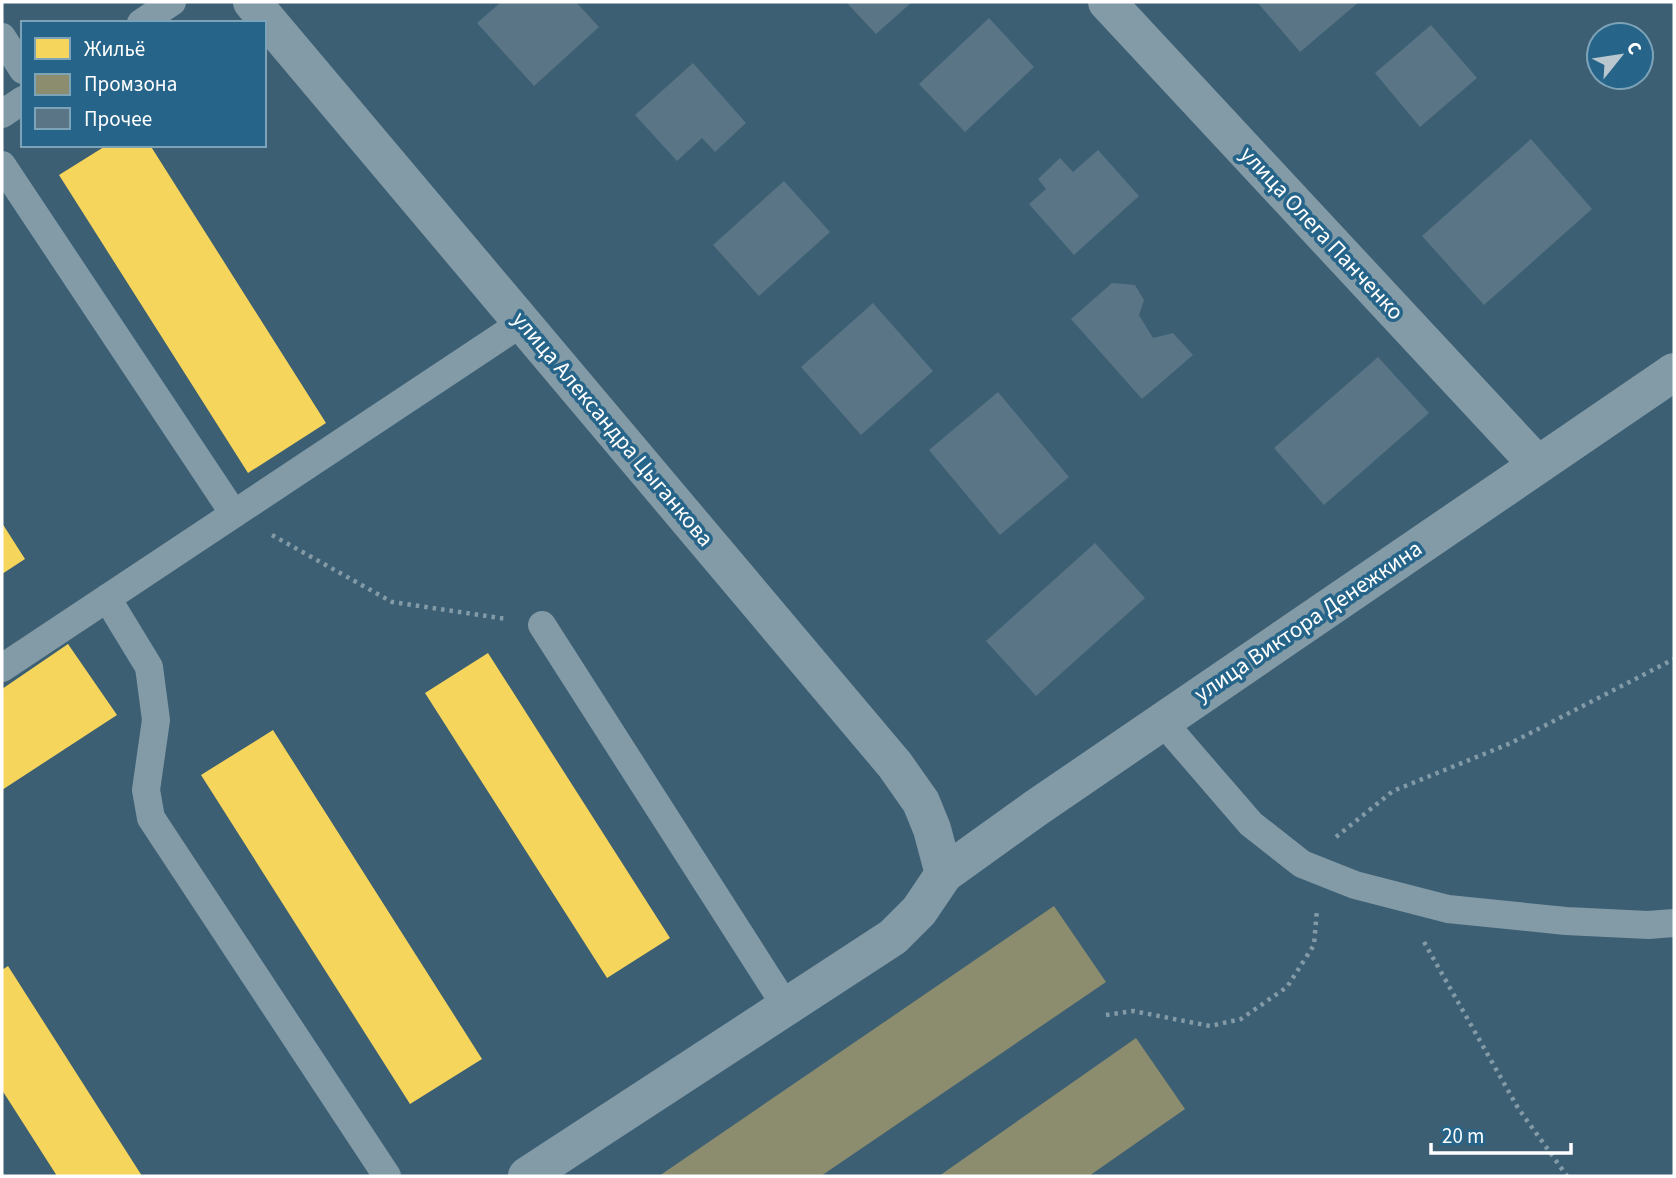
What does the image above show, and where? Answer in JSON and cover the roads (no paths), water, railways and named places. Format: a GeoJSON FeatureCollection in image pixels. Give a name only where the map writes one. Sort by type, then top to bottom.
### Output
{"type":"FeatureCollection","features":[{"type":"Feature","properties":{"kind":"street","name":"улица Александра Цыганкова"},"geometry":{"type":"LineString","coordinates":[[252,2],[895,765],[921,802],[932,829],[944,874]]}},
{"type":"Feature","properties":{"kind":"street","name":"улица Олега Панченко"},"geometry":{"type":"LineString","coordinates":[[1107,2],[1537,464]]}},
{"type":"Feature","properties":{"kind":"street","name":"улица Виктора Денежкина"},"geometry":{"type":"LineString","coordinates":[[944,874],[1162,721],[1674,372]]}},
{"type":"Feature","properties":{"kind":"street"},"geometry":{"type":"LineString","coordinates":[[527,1176],[893,937],[919,911],[944,874]]}},
{"type":"Feature","properties":{"kind":"lane"},"geometry":{"type":"LineString","coordinates":[[144,21],[172,2]]}},
{"type":"Feature","properties":{"kind":"lane"},"geometry":{"type":"LineString","coordinates":[[2,37],[21,67]]}},
{"type":"Feature","properties":{"kind":"lane"},"geometry":{"type":"LineString","coordinates":[[2,114],[21,101]]}},
{"type":"Feature","properties":{"kind":"lane"},"geometry":{"type":"LineString","coordinates":[[2,165],[234,514]]}},
{"type":"Feature","properties":{"kind":"lane"},"geometry":{"type":"LineString","coordinates":[[2,668],[523,322]]}},
{"type":"Feature","properties":{"kind":"lane"},"geometry":{"type":"LineString","coordinates":[[107,598],[149,667],[156,720],[146,790],[151,818],[387,1176]]}},
{"type":"Feature","properties":{"kind":"lane"},"geometry":{"type":"LineString","coordinates":[[542,625],[787,1007]]}},
{"type":"Feature","properties":{"kind":"lane"},"geometry":{"type":"LineString","coordinates":[[1162,721],[1251,824],[1310,867],[1355,885],[1448,909],[1566,921],[1648,925],[1674,923]]}}]}
